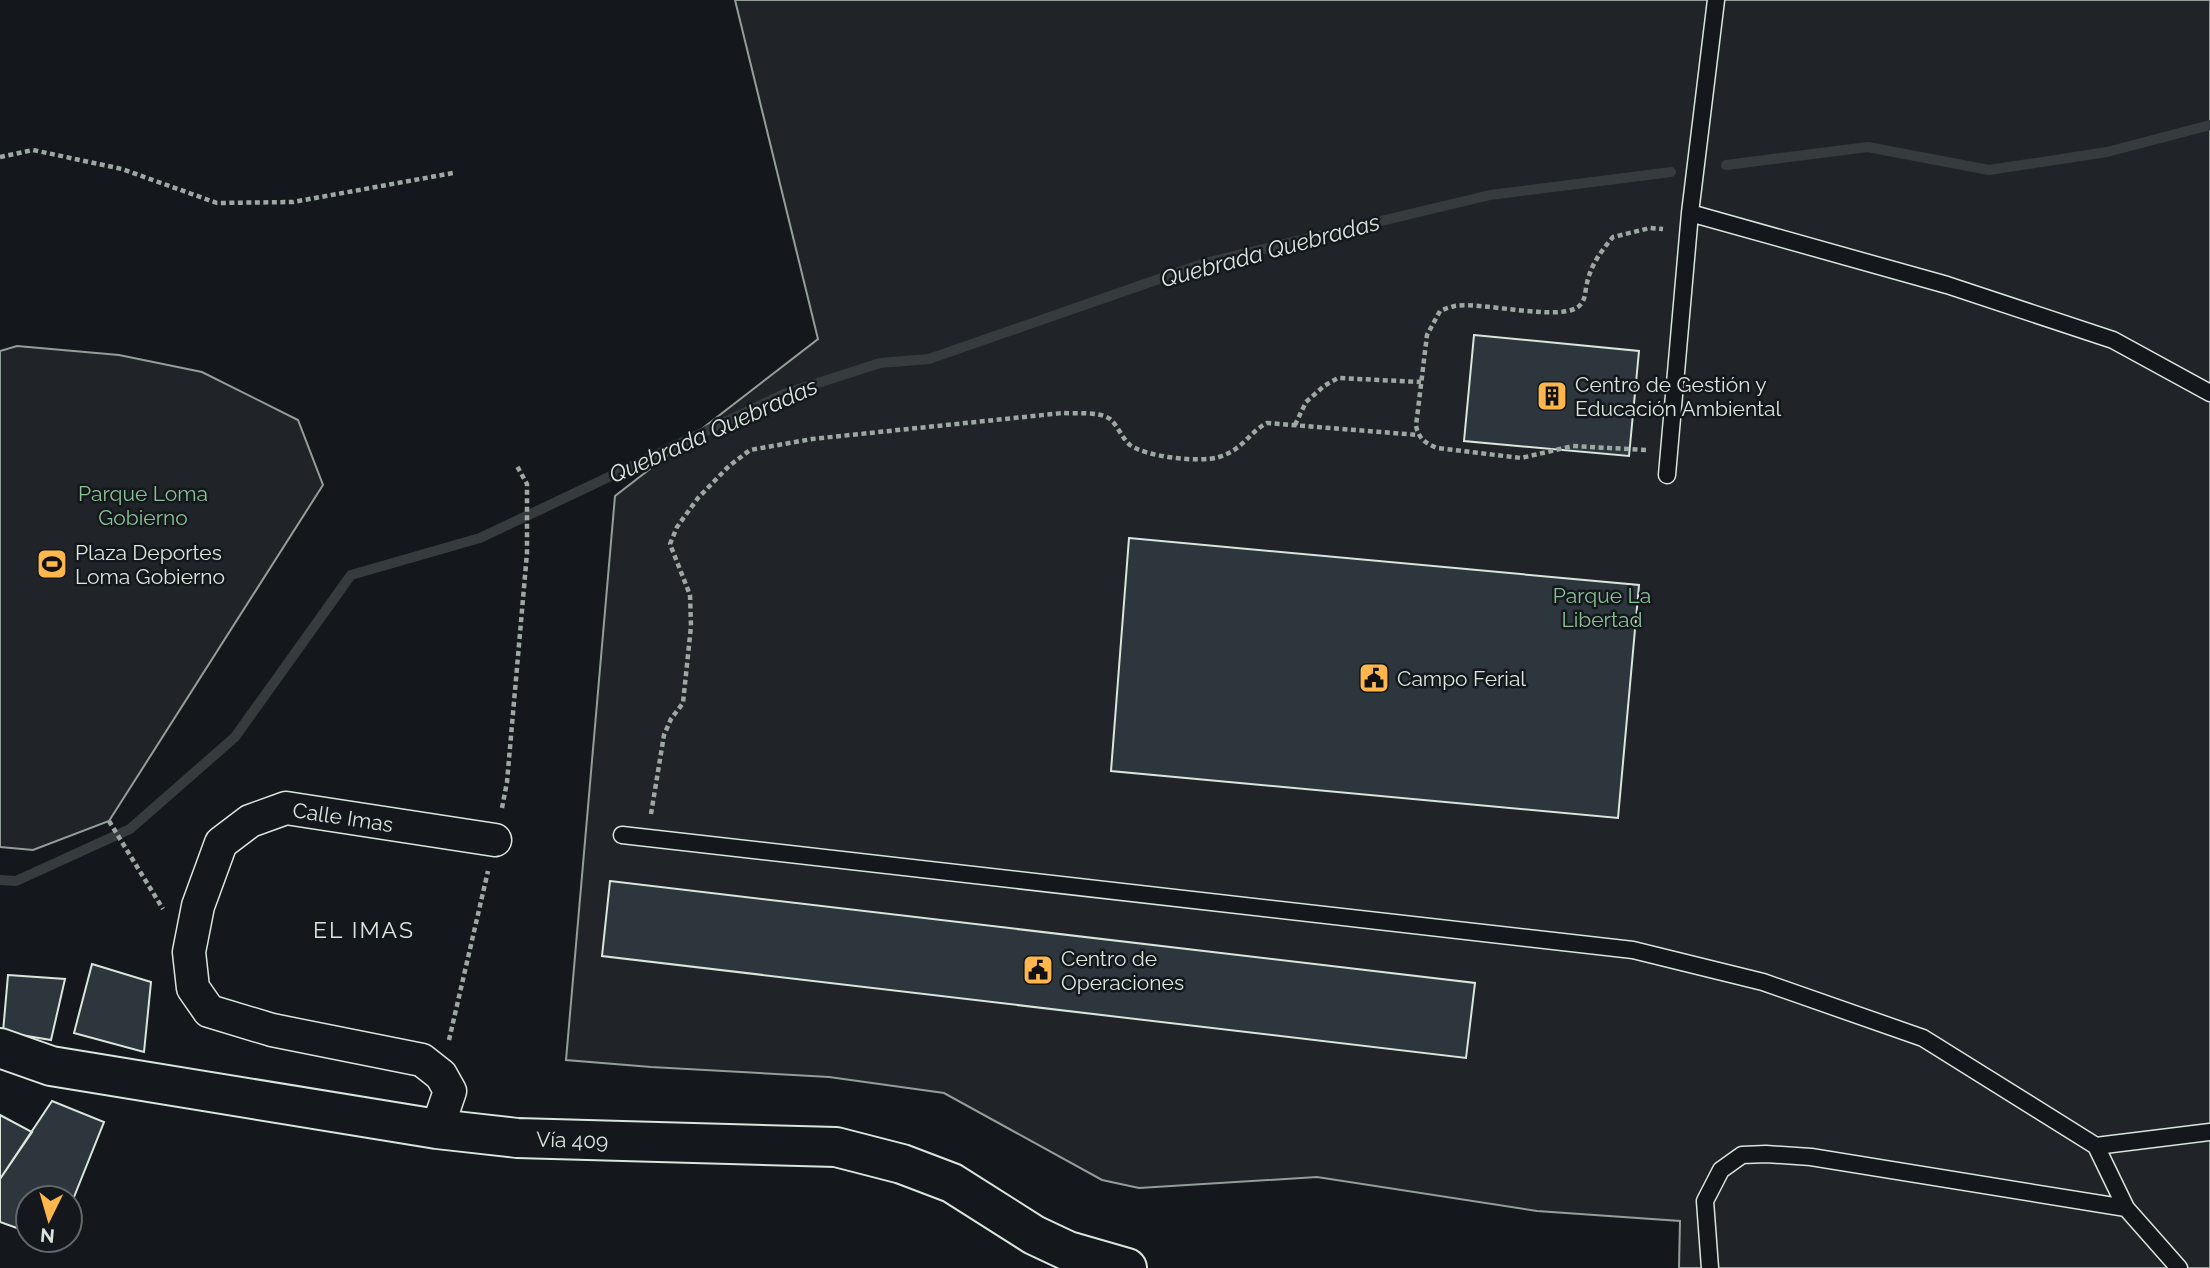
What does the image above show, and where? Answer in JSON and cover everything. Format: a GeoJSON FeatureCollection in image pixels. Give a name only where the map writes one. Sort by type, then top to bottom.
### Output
{"type":"FeatureCollection","features":[{"type":"Feature","properties":{"kind":"street","name":"Calle Imas"},"geometry":{"type":"LineString","coordinates":[[441,1074],[422,1060],[272,1030],[209,1011],[193,988],[189,952],[198,906],[221,844],[250,821],[286,808],[495,840]]}},
{"type":"Feature","properties":{"kind":"street","name":"Vía 409"},"geometry":{"type":"LineString","coordinates":[[0,1048],[51,1066],[437,1129],[517,1138],[836,1147],[902,1164],[952,1183],[1034,1235],[1068,1251],[1127,1268]]}},
{"type":"Feature","properties":{"kind":"street"},"geometry":{"type":"LineString","coordinates":[[437,1129],[450,1091],[441,1074]]}},
{"type":"Feature","properties":{"kind":"lane"},"geometry":{"type":"LineString","coordinates":[[1667,475],[1689,222],[1716,0]]}},
{"type":"Feature","properties":{"kind":"lane"},"geometry":{"type":"LineString","coordinates":[[1689,222],[1947,285],[2113,340],[2210,393]]}},
{"type":"Feature","properties":{"kind":"lane"},"geometry":{"type":"LineString","coordinates":[[622,835],[1633,950],[1763,982],[1923,1038],[2096,1146],[2126,1208],[2179,1268]]}},
{"type":"Feature","properties":{"kind":"lane"},"geometry":{"type":"LineString","coordinates":[[2096,1146],[2210,1132]]}},
{"type":"Feature","properties":{"kind":"lane"},"geometry":{"type":"LineString","coordinates":[[1710,1268],[1704,1201],[1721,1170],[1742,1155],[1811,1157],[2126,1208]]}},
{"type":"Feature","properties":{"kind":"path"},"geometry":{"type":"LineString","coordinates":[[0,157],[33,150],[122,169],[218,204],[293,202],[453,173]]}},
{"type":"Feature","properties":{"kind":"path"},"geometry":{"type":"LineString","coordinates":[[1669,452],[1582,446],[1559,448],[1521,458],[1437,448],[1425,443],[1418,435],[1416,426],[1427,335],[1440,311],[1456,305],[1475,305],[1558,313],[1573,311],[1585,298],[1593,265],[1613,237],[1689,222]]}},
{"type":"Feature","properties":{"kind":"path"},"geometry":{"type":"LineString","coordinates":[[1295,425],[1306,402],[1338,378],[1421,382]]}},
{"type":"Feature","properties":{"kind":"path"},"geometry":{"type":"LineString","coordinates":[[648,839],[664,735],[671,719],[683,703],[690,638],[690,595],[670,544],[677,527],[698,498],[729,466],[750,450],[812,439],[1062,413],[1101,415],[1110,419],[1129,444],[1146,452],[1192,458],[1217,458],[1238,449],[1256,430],[1267,424],[1418,435]]}},
{"type":"Feature","properties":{"kind":"path"},"geometry":{"type":"LineString","coordinates":[[441,1074],[507,782],[527,553],[527,484],[517,466]]}},
{"type":"Feature","properties":{"kind":"path"},"geometry":{"type":"LineString","coordinates":[[109,821],[151,890]]}},
{"type":"Feature","properties":{"kind":"green space","name":"Parque La Libertad"},"geometry":{"type":"Polygon","coordinates":[[[735,0],[2210,0],[2210,1268],[1679,1268],[1680,1221],[1537,1211],[1317,1177],[1139,1188],[1102,1180],[944,1093],[829,1077],[566,1060],[615,496],[818,339],[735,0]]]}},
{"type":"Feature","properties":{"kind":"green space","name":"Parque Loma Gobierno"},"geometry":{"type":"Polygon","coordinates":[[[17,346],[119,355],[202,372],[298,420],[323,485],[109,821],[33,850],[0,847],[0,351],[17,346]]]}},
{"type":"Feature","properties":{"kind":"building","name":"Centro de Gestión y Educación Ambiental"},"geometry":{"type":"Polygon","coordinates":[[[1474,335],[1639,351],[1629,456],[1464,441],[1474,335]]]}},
{"type":"Feature","properties":{"kind":"building","name":"Campo Ferial"},"geometry":{"type":"Polygon","coordinates":[[[1129,538],[1639,585],[1618,818],[1111,771],[1129,538]]]}},
{"type":"Feature","properties":{"kind":"building","name":"Centro de Operaciones"},"geometry":{"type":"Polygon","coordinates":[[[610,881],[1475,983],[1466,1058],[602,956],[610,881]]]}},
{"type":"Feature","properties":{"kind":"building"},"geometry":{"type":"Polygon","coordinates":[[[92,964],[151,982],[144,1052],[74,1033],[92,964]]]}},
{"type":"Feature","properties":{"kind":"building"},"geometry":{"type":"Polygon","coordinates":[[[8,975],[65,979],[51,1040],[3,1032],[8,975]]]}},
{"type":"Feature","properties":{"kind":"building"},"geometry":{"type":"Polygon","coordinates":[[[52,1101],[104,1122],[79,1184],[14,1184],[14,1227],[0,1222],[0,1179],[52,1101]]]}},
{"type":"Feature","properties":{"kind":"building"},"geometry":{"type":"Polygon","coordinates":[[[0,1115],[32,1132],[0,1179],[0,1115]]]}},
{"type":"Feature","properties":{"kind":"waterway","name":"Quebrada Quebradas"},"geometry":{"type":"LineString","coordinates":[[1726,165],[1868,147],[1989,170],[2107,152],[2210,125]]}},
{"type":"Feature","properties":{"kind":"waterway","name":"Quebrada Quebradas"},"geometry":{"type":"LineString","coordinates":[[0,880],[16,881],[130,829],[235,737],[351,575],[480,538],[784,394],[880,363],[929,359],[1205,263],[1490,195],[1671,172]]}},
{"type":"Feature","properties":{"kind":"place","name":"Centro de Gestión y Educación Ambiental"},"geometry":{"type":"Point","coordinates":[1552,396]}},
{"type":"Feature","properties":{"kind":"place","name":"Plaza Deportes Loma Gobierno"},"geometry":{"type":"Point","coordinates":[52,564]}},
{"type":"Feature","properties":{"kind":"place","name":"Campo Ferial"},"geometry":{"type":"Point","coordinates":[1374,678]}},
{"type":"Feature","properties":{"kind":"place","name":"Centro de Operaciones"},"geometry":{"type":"Point","coordinates":[1038,970]}},
{"type":"Feature","properties":{"kind":"district","name":"EL IMAS"},"geometry":{"type":"Point","coordinates":[364,929]}}]}
